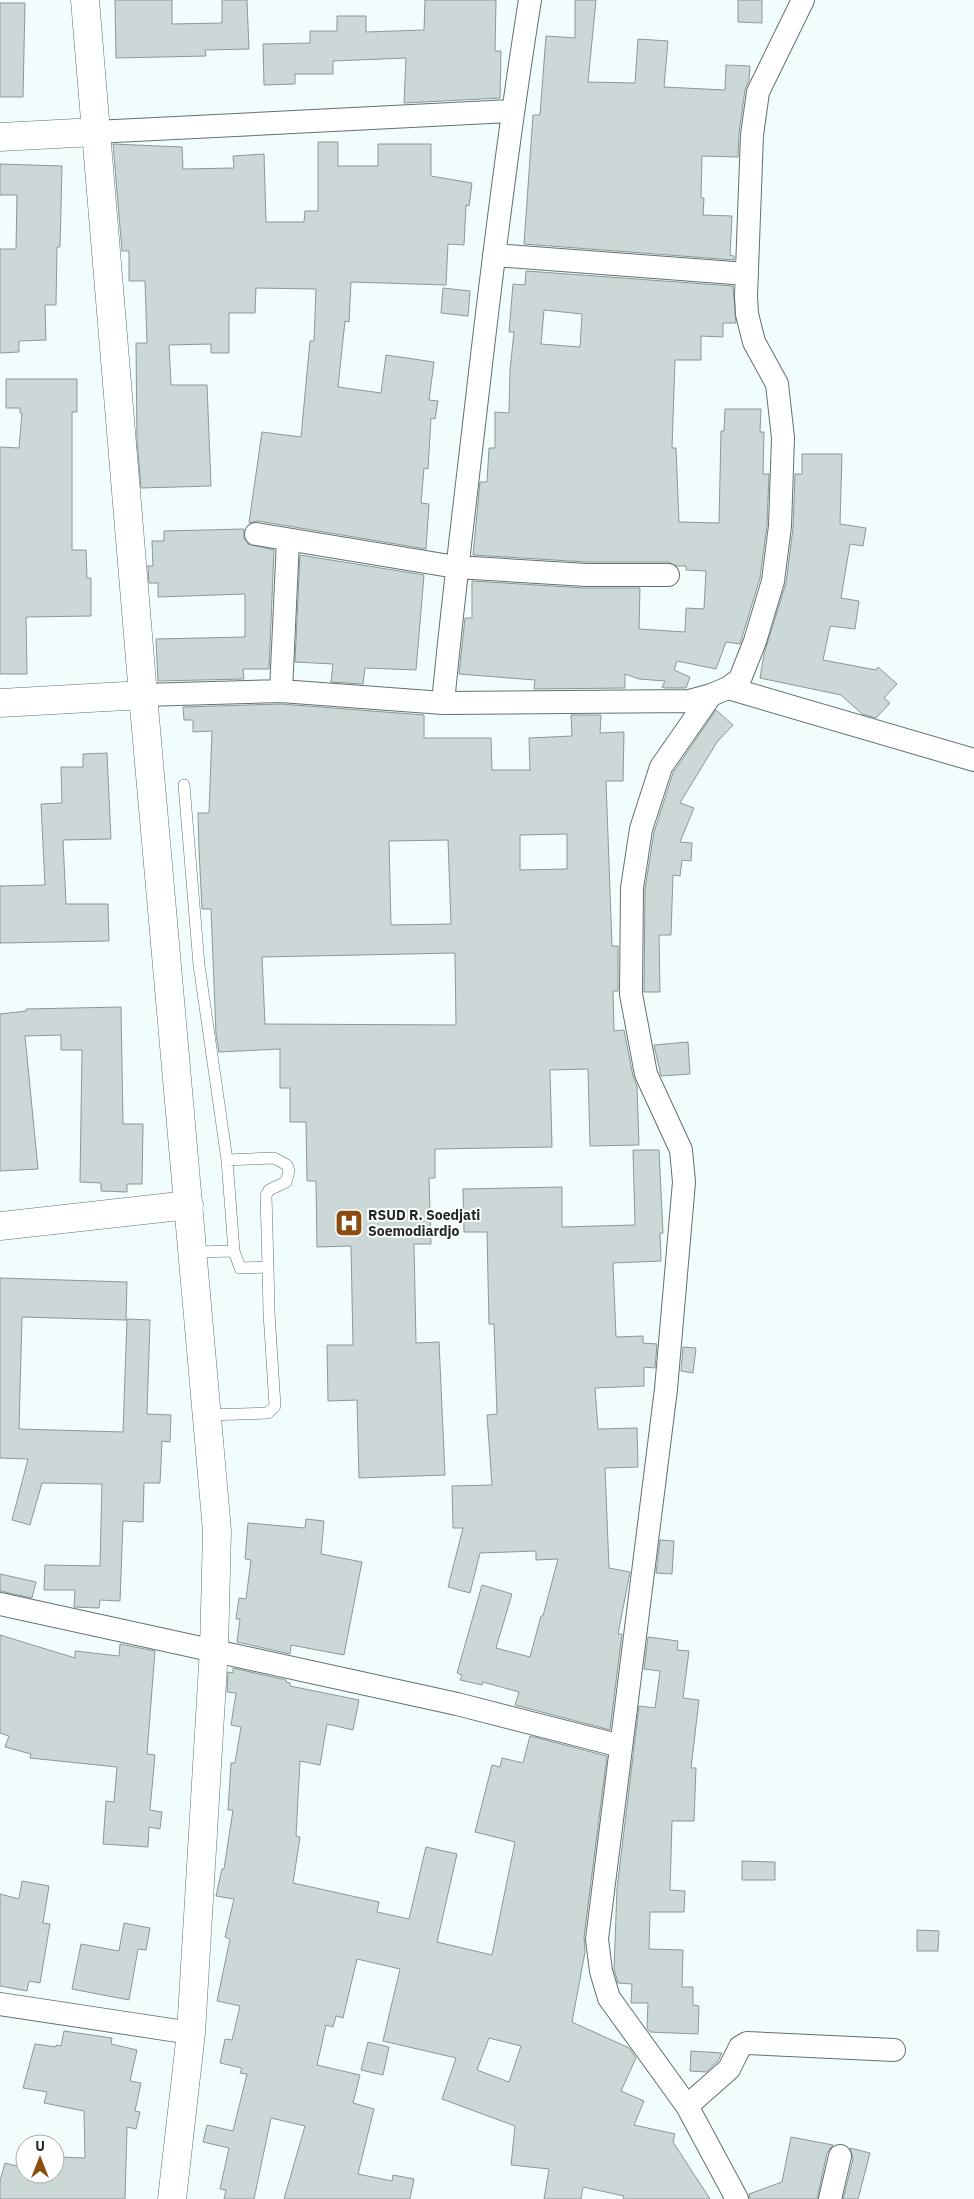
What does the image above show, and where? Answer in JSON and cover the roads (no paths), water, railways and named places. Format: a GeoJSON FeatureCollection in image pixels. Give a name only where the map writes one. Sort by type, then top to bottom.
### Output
{"type":"FeatureCollection","features":[{"type":"Feature","properties":{"kind":"main road"},"geometry":{"type":"LineString","coordinates":[[85,0],[143,695],[194,1252],[217,1531],[214,1649],[192,2033],[172,2199]]}},
{"type":"Feature","properties":{"kind":"main road"},"geometry":{"type":"LineString","coordinates":[[0,137],[95,132]]}},
{"type":"Feature","properties":{"kind":"main road"},"geometry":{"type":"LineString","coordinates":[[0,703],[143,695]]}},
{"type":"Feature","properties":{"kind":"main road"},"geometry":{"type":"LineString","coordinates":[[0,1226],[189,1205]]}},
{"type":"Feature","properties":{"kind":"street"},"geometry":{"type":"LineString","coordinates":[[443,702],[456,567],[494,255],[512,110],[530,0]]}},
{"type":"Feature","properties":{"kind":"street"},"geometry":{"type":"LineString","coordinates":[[143,695],[281,691],[443,702],[689,701],[719,692],[740,679],[755,640],[772,581],[780,526],[783,438],[777,384],[754,342],[747,314],[752,135],[758,92],[802,0]]}},
{"type":"Feature","properties":{"kind":"street"},"geometry":{"type":"LineString","coordinates":[[95,132],[512,110]]}},
{"type":"Feature","properties":{"kind":"street"},"geometry":{"type":"LineString","coordinates":[[494,255],[747,274]]}},
{"type":"Feature","properties":{"kind":"street"},"geometry":{"type":"LineString","coordinates":[[256,534],[456,567],[586,575],[668,575]]}},
{"type":"Feature","properties":{"kind":"street"},"geometry":{"type":"LineString","coordinates":[[281,691],[288,540]]}},
{"type":"Feature","properties":{"kind":"street"},"geometry":{"type":"LineString","coordinates":[[719,692],[974,760]]}},
{"type":"Feature","properties":{"kind":"street"},"geometry":{"type":"LineString","coordinates":[[719,692],[661,768],[641,829],[632,888],[631,994],[646,1074],[681,1150],[684,1182],[666,1389],[597,1939],[601,1971],[609,1998],[687,2106],[736,2199]]}},
{"type":"Feature","properties":{"kind":"street"},"geometry":{"type":"LineString","coordinates":[[0,1604],[214,1649],[457,1704],[621,1746]]}},
{"type":"Feature","properties":{"kind":"street"},"geometry":{"type":"LineString","coordinates":[[0,2004],[192,2033]]}},
{"type":"Feature","properties":{"kind":"street"},"geometry":{"type":"LineString","coordinates":[[687,2106],[729,2070],[740,2047],[748,2043],[894,2050]]}},
{"type":"Feature","properties":{"kind":"street"},"geometry":{"type":"LineString","coordinates":[[830,2199],[840,2156]]}},
{"type":"Feature","properties":{"kind":"lane"},"geometry":{"type":"LineString","coordinates":[[184,785],[199,965],[227,1160],[234,1251],[240,1268],[268,1267]]}},
{"type":"Feature","properties":{"kind":"lane"},"geometry":{"type":"LineString","coordinates":[[207,1415],[268,1413],[276,1406],[269,1313],[266,1195],[269,1190],[286,1182],[289,1171],[287,1165],[280,1159],[227,1160]]}},
{"type":"Feature","properties":{"kind":"lane"},"geometry":{"type":"LineString","coordinates":[[194,1252],[234,1251]]}},
{"type":"Feature","properties":{"kind":"place","name":"RSUD R. Soedjati Soemodiardjo"},"geometry":{"type":"Point","coordinates":[349,1223]}}]}
